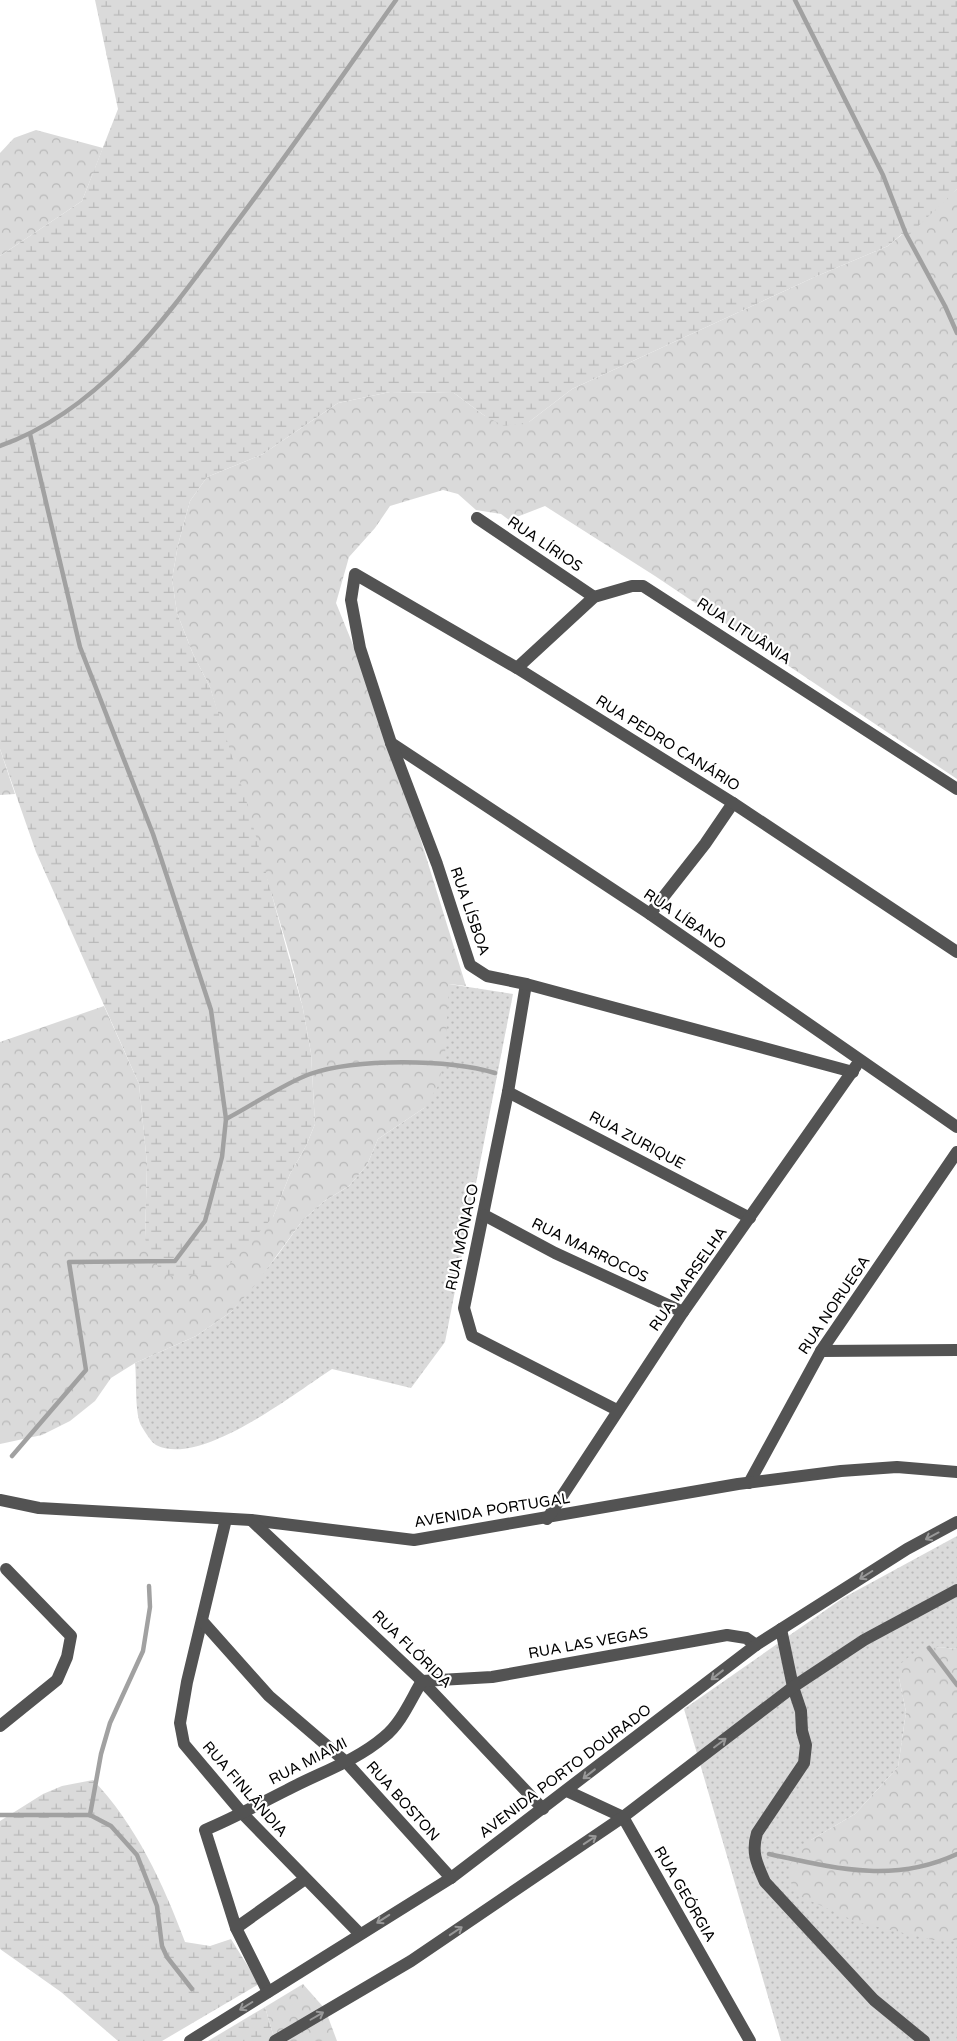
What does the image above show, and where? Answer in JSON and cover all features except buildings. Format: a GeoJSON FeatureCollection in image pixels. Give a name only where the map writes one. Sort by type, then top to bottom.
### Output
{"type":"FeatureCollection","features":[{"type":"Feature","properties":{"kind":"street","name":"RUA LÍRIOS"},"geometry":{"type":"LineString","coordinates":[[478,518],[594,597]]}},
{"type":"Feature","properties":{"kind":"street","name":"RUA PEDRO CANÁRIO"},"geometry":{"type":"LineString","coordinates":[[355,574],[517,668],[733,803],[957,952]]}},
{"type":"Feature","properties":{"kind":"street","name":"RUA LÍSBOA"},"geometry":{"type":"LineString","coordinates":[[355,574],[351,600],[360,648],[391,743],[437,864],[470,965],[487,976],[526,984],[853,1072]]}},
{"type":"Feature","properties":{"kind":"street","name":"RUA LITUÂNIA"},"geometry":{"type":"LineString","coordinates":[[517,668],[594,597],[632,586],[650,589],[957,789]]}},
{"type":"Feature","properties":{"kind":"street","name":"RUA LÍBANO"},"geometry":{"type":"LineString","coordinates":[[391,743],[650,914],[957,1127]]}},
{"type":"Feature","properties":{"kind":"street"},"geometry":{"type":"LineString","coordinates":[[650,914],[705,844],[733,803]]}},
{"type":"Feature","properties":{"kind":"street","name":"RUA MÔNACO"},"geometry":{"type":"LineString","coordinates":[[526,984],[508,1092],[464,1308],[472,1336],[617,1410]]}},
{"type":"Feature","properties":{"kind":"street","name":"RUA MARSELHA"},"geometry":{"type":"LineString","coordinates":[[547,1519],[683,1312],[853,1072],[859,1060]]}},
{"type":"Feature","properties":{"kind":"street","name":"RUA ZURIQUE"},"geometry":{"type":"LineString","coordinates":[[508,1092],[750,1218]]}},
{"type":"Feature","properties":{"kind":"street","name":"RUA NORUEGA"},"geometry":{"type":"LineString","coordinates":[[749,1483],[821,1351],[957,1152]]}},
{"type":"Feature","properties":{"kind":"street","name":"RUA MARROCOS"},"geometry":{"type":"LineString","coordinates":[[484,1215],[555,1253],[683,1312]]}},
{"type":"Feature","properties":{"kind":"street"},"geometry":{"type":"LineString","coordinates":[[821,1351],[952,1350],[957,1338]]}},
{"type":"Feature","properties":{"kind":"street","name":"AVENIDA PORTUGAL"},"geometry":{"type":"LineString","coordinates":[[0,1500],[39,1508],[251,1520],[414,1540],[547,1519],[749,1483],[897,1467],[957,1472]]}},
{"type":"Feature","properties":{"kind":"street","name":"RUA FINLÂNDIA"},"geometry":{"type":"LineString","coordinates":[[226,1519],[203,1622],[187,1682],[180,1723],[184,1744],[243,1814],[360,1934]]}},
{"type":"Feature","properties":{"kind":"street","name":"RUA FLÓRIDA"},"geometry":{"type":"LineString","coordinates":[[251,1520],[422,1681],[543,1808]]}},
{"type":"Feature","properties":{"kind":"street","name":"AVENIDA PORTO DOURADO"},"geometry":{"type":"LineString","coordinates":[[190,2041],[451,1878],[756,1645],[907,1549],[957,1522]]}},
{"type":"Feature","properties":{"kind":"street"},"geometry":{"type":"LineString","coordinates":[[0,1726],[57,1680],[67,1657],[71,1636],[6,1569]]}},
{"type":"Feature","properties":{"kind":"street"},"geometry":{"type":"LineString","coordinates":[[275,2041],[411,1961],[623,1817],[793,1688],[864,1640],[957,1590]]}},
{"type":"Feature","properties":{"kind":"street","name":"RUA BOSTON"},"geometry":{"type":"LineString","coordinates":[[203,1622],[269,1696],[346,1762],[451,1878]]}},
{"type":"Feature","properties":{"kind":"street"},"geometry":{"type":"LineString","coordinates":[[781,1629],[793,1688],[801,1711],[802,1731],[806,1745],[804,1763],[757,1834],[753,1847],[755,1861],[765,1882],[862,1988],[924,2041]]}},
{"type":"Feature","properties":{"kind":"street","name":"RUA LAS VEGAS"},"geometry":{"type":"LineString","coordinates":[[422,1681],[492,1677],[727,1635],[746,1638],[756,1645]]}},
{"type":"Feature","properties":{"kind":"street","name":"RUA MIAMI"},"geometry":{"type":"LineString","coordinates":[[268,1992],[236,1928],[205,1830],[243,1814],[286,1790],[346,1762],[385,1737],[398,1722],[422,1681]]}},
{"type":"Feature","properties":{"kind":"street"},"geometry":{"type":"LineString","coordinates":[[567,1791],[623,1817]]}},
{"type":"Feature","properties":{"kind":"street","name":"RUA GEÓRGIA"},"geometry":{"type":"LineString","coordinates":[[623,1817],[750,2041]]}},
{"type":"Feature","properties":{"kind":"street"},"geometry":{"type":"LineString","coordinates":[[236,1928],[305,1879]]}},
{"type":"Feature","properties":{"kind":"green space"},"geometry":{"type":"Polygon","coordinates":[[[95,0],[957,0],[957,189],[909,235],[902,234],[888,246],[817,276],[572,389],[529,422],[504,426],[485,416],[454,393],[390,392],[338,403],[263,454],[207,477],[190,501],[178,545],[172,579],[177,613],[193,654],[210,687],[246,800],[303,1009],[311,1053],[315,1124],[306,1146],[290,1174],[273,1217],[228,1266],[183,1277],[170,1276],[161,1271],[149,1254],[145,1238],[147,1164],[139,1084],[36,852],[0,749],[0,256],[82,201],[118,109],[95,0]]]}},
{"type":"Feature","properties":{"kind":"green space"},"geometry":{"type":"Polygon","coordinates":[[[36,130],[103,148],[82,201],[0,256],[0,153],[14,138],[36,130]]]}},
{"type":"Feature","properties":{"kind":"green space"},"geometry":{"type":"Polygon","coordinates":[[[957,189],[957,779],[655,576],[545,506],[509,520],[501,514],[476,510],[458,494],[443,490],[390,506],[375,528],[349,557],[336,603],[384,721],[466,986],[449,984],[445,1054],[438,1086],[424,1108],[378,1139],[367,1165],[349,1186],[323,1202],[302,1221],[256,1284],[231,1312],[196,1336],[135,1363],[111,1378],[95,1401],[70,1421],[42,1435],[0,1444],[0,1042],[104,1006],[139,1084],[147,1164],[145,1238],[273,1217],[290,1174],[306,1146],[315,1124],[311,1053],[290,956],[210,687],[193,654],[177,613],[172,579],[178,545],[190,501],[207,477],[263,454],[338,403],[390,392],[454,393],[485,416],[529,422],[572,389],[817,276],[888,246],[957,189]]]}},
{"type":"Feature","properties":{"kind":"green space"},"geometry":{"type":"Polygon","coordinates":[[[0,749],[15,794],[0,795],[0,749]]]}},
{"type":"Feature","properties":{"kind":"green space"},"geometry":{"type":"Polygon","coordinates":[[[449,984],[513,994],[445,1342],[411,1388],[332,1369],[272,1410],[247,1425],[221,1437],[197,1446],[175,1449],[156,1445],[148,1437],[139,1421],[135,1363],[196,1336],[231,1312],[277,1256],[302,1221],[323,1202],[349,1186],[367,1165],[378,1139],[424,1108],[449,984]]]}},
{"type":"Feature","properties":{"kind":"green space"},"geometry":{"type":"Polygon","coordinates":[[[957,1536],[957,1649],[938,1647],[899,1678],[906,1712],[898,1767],[855,1814],[811,1840],[933,1940],[957,1940],[957,2041],[781,2041],[684,1709],[843,1598],[957,1536]]]}},
{"type":"Feature","properties":{"kind":"green space"},"geometry":{"type":"Polygon","coordinates":[[[938,1647],[957,1649],[957,1940],[933,1940],[857,1922],[802,1897],[789,1880],[790,1864],[811,1840],[855,1814],[898,1767],[906,1712],[899,1678],[899,1665],[914,1653],[938,1647]]]}},
{"type":"Feature","properties":{"kind":"green space"},"geometry":{"type":"Polygon","coordinates":[[[93,1780],[122,1815],[147,1856],[168,1899],[185,1942],[210,1946],[231,1939],[259,1984],[162,2041],[118,2041],[61,1992],[0,1949],[0,1821],[43,1794],[62,1786],[93,1780]]]}},
{"type":"Feature","properties":{"kind":"green space"},"geometry":{"type":"Polygon","coordinates":[[[303,1984],[325,2009],[337,2041],[275,2041],[265,2007],[303,1984]]]}},
{"type":"Feature","properties":{"kind":"green space"},"geometry":{"type":"Polygon","coordinates":[[[265,2007],[275,2041],[208,2041],[265,2007]]]}},
{"type":"Feature","properties":{"kind":"waterway"},"geometry":{"type":"LineString","coordinates":[[0,446],[37,429],[71,408],[103,383],[159,324],[185,292],[295,143],[396,0]]}},
{"type":"Feature","properties":{"kind":"waterway"},"geometry":{"type":"LineString","coordinates":[[795,0],[883,175],[906,234],[945,306],[957,333]]}},
{"type":"Feature","properties":{"kind":"waterway"},"geometry":{"type":"LineString","coordinates":[[12,1456],[86,1370],[69,1262],[175,1261],[205,1221],[222,1157],[226,1119],[211,1010],[153,834],[80,647],[30,434]]}},
{"type":"Feature","properties":{"kind":"waterway"},"geometry":{"type":"LineString","coordinates":[[226,1119],[290,1083],[310,1074],[352,1065],[402,1062],[428,1063],[475,1068],[495,1073]]}},
{"type":"Feature","properties":{"kind":"waterway"},"geometry":{"type":"LineString","coordinates":[[90,1815],[101,1754],[110,1723],[143,1651],[150,1607],[149,1586]]}},
{"type":"Feature","properties":{"kind":"waterway"},"geometry":{"type":"LineString","coordinates":[[929,1648],[957,1685]]}},
{"type":"Feature","properties":{"kind":"waterway"},"geometry":{"type":"LineString","coordinates":[[0,1815],[90,1815],[111,1826],[137,1855],[157,1906],[162,1946],[167,1957],[192,1989]]}},
{"type":"Feature","properties":{"kind":"waterway"},"geometry":{"type":"LineString","coordinates":[[769,1854],[840,1868],[887,1871],[910,1869],[957,1854]]}}]}
